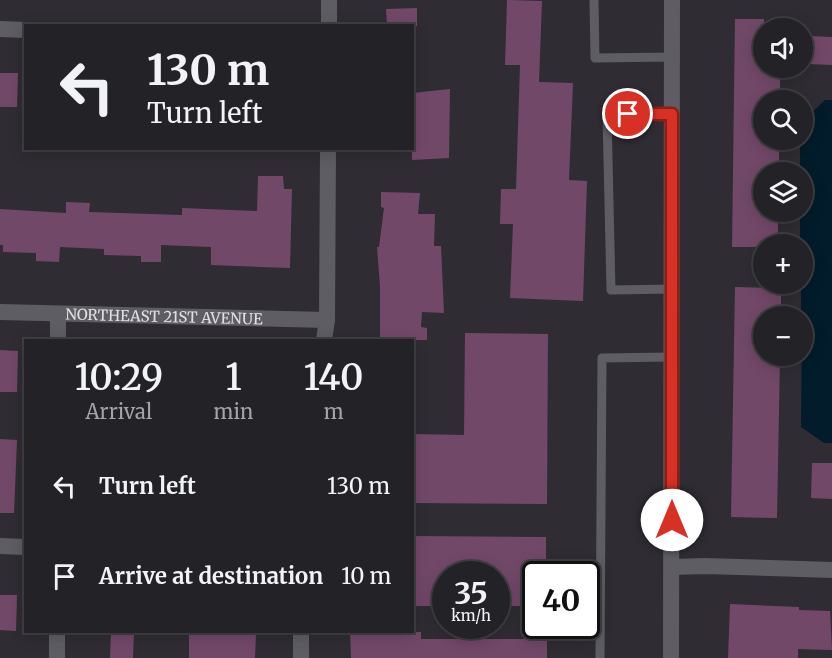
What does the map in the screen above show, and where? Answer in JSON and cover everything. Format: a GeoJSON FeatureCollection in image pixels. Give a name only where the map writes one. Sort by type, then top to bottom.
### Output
{"type":"FeatureCollection","features":[{"type":"Feature","properties":{"kind":"street"},"geometry":{"type":"LineString","coordinates":[[329,0],[329,24]]}},
{"type":"Feature","properties":{"kind":"street"},"geometry":{"type":"LineString","coordinates":[[671,658],[672,0]]}},
{"type":"Feature","properties":{"kind":"street"},"geometry":{"type":"LineString","coordinates":[[0,29],[24,30]]}},
{"type":"Feature","properties":{"kind":"street"},"geometry":{"type":"LineString","coordinates":[[324,339],[327,320],[328,150]]}},
{"type":"Feature","properties":{"kind":"street","name":"NORTHEAST 21ST AVENUE"},"geometry":{"type":"LineString","coordinates":[[0,312],[327,320]]}},
{"type":"Feature","properties":{"kind":"street"},"geometry":{"type":"LineString","coordinates":[[58,314],[58,339]]}},
{"type":"Feature","properties":{"kind":"street"},"geometry":{"type":"LineString","coordinates":[[0,546],[24,547]]}},
{"type":"Feature","properties":{"kind":"street"},"geometry":{"type":"LineString","coordinates":[[672,567],[832,570]]}},
{"type":"Feature","properties":{"kind":"street"},"geometry":{"type":"LineString","coordinates":[[57,633],[57,658]]}},
{"type":"Feature","properties":{"kind":"street"},"geometry":{"type":"LineString","coordinates":[[301,633],[301,658]]}},
{"type":"Feature","properties":{"kind":"lane"},"geometry":{"type":"LineString","coordinates":[[594,0],[595,58],[672,57]]}},
{"type":"Feature","properties":{"kind":"lane"},"geometry":{"type":"LineString","coordinates":[[672,114],[607,115],[611,290],[672,289]]}},
{"type":"Feature","properties":{"kind":"lane"},"geometry":{"type":"LineString","coordinates":[[600,658],[602,358],[671,357]]}},
{"type":"Feature","properties":{"kind":"water"},"geometry":{"type":"Polygon","coordinates":[[[825,100],[832,100],[832,443],[824,443],[801,427],[802,366],[813,366],[813,306],[801,306],[801,294],[813,294],[813,234],[800,234],[800,222],[813,222],[813,162],[800,162],[800,150],[813,150],[813,111],[825,100]]]}},
{"type":"Feature","properties":{"kind":"building"},"geometry":{"type":"Polygon","coordinates":[[[507,0],[542,1],[539,82],[573,83],[569,180],[587,181],[583,301],[510,298],[513,224],[500,224],[501,189],[516,189],[520,65],[505,65],[507,0]]]}},
{"type":"Feature","properties":{"kind":"building"},"geometry":{"type":"Polygon","coordinates":[[[417,8],[417,26],[387,24],[386,9],[417,8]]]}},
{"type":"Feature","properties":{"kind":"building"},"geometry":{"type":"Polygon","coordinates":[[[735,19],[753,19],[753,78],[780,78],[780,90],[753,90],[753,150],[779,150],[779,162],[753,162],[753,222],[778,222],[778,234],[753,234],[753,247],[732,247],[735,19]]]}},
{"type":"Feature","properties":{"kind":"building"},"geometry":{"type":"Polygon","coordinates":[[[813,36],[832,37],[832,65],[813,64],[813,36]]]}},
{"type":"Feature","properties":{"kind":"building"},"geometry":{"type":"Polygon","coordinates":[[[0,73],[18,73],[17,107],[0,107],[0,73]]]}},
{"type":"Feature","properties":{"kind":"building"},"geometry":{"type":"Polygon","coordinates":[[[450,89],[449,158],[412,160],[414,93],[450,89]]]}},
{"type":"Feature","properties":{"kind":"building"},"geometry":{"type":"Polygon","coordinates":[[[258,176],[283,176],[284,189],[292,189],[290,268],[211,265],[211,247],[161,245],[161,262],[141,262],[141,256],[104,255],[104,249],[60,247],[59,262],[36,261],[36,253],[3,252],[3,245],[0,245],[0,209],[66,213],[66,202],[90,203],[89,212],[182,215],[182,208],[257,211],[258,176]]]}},
{"type":"Feature","properties":{"kind":"building"},"geometry":{"type":"Polygon","coordinates":[[[381,192],[420,193],[418,214],[435,214],[434,246],[441,246],[444,313],[422,312],[421,327],[427,328],[427,340],[380,339],[377,247],[379,247],[384,208],[381,207],[381,192]]]}},
{"type":"Feature","properties":{"kind":"building"},"geometry":{"type":"Polygon","coordinates":[[[735,287],[753,287],[753,294],[781,294],[781,306],[753,306],[753,366],[780,366],[777,518],[731,517],[735,287]]]}},
{"type":"Feature","properties":{"kind":"building"},"geometry":{"type":"Polygon","coordinates":[[[465,333],[548,334],[547,504],[414,503],[414,434],[464,435],[465,333]]]}},
{"type":"Feature","properties":{"kind":"building"},"geometry":{"type":"Polygon","coordinates":[[[0,350],[18,351],[17,392],[0,392],[0,350]]]}},
{"type":"Feature","properties":{"kind":"building"},"geometry":{"type":"Polygon","coordinates":[[[0,439],[17,440],[14,513],[0,513],[0,439]]]}},
{"type":"Feature","properties":{"kind":"building"},"geometry":{"type":"Polygon","coordinates":[[[812,463],[832,463],[832,499],[811,498],[812,463]]]}},
{"type":"Feature","properties":{"kind":"building"},"geometry":{"type":"Polygon","coordinates":[[[414,536],[546,537],[546,561],[522,561],[522,606],[510,606],[510,561],[432,561],[432,606],[414,606],[414,536]]]}},
{"type":"Feature","properties":{"kind":"building"},"geometry":{"type":"Polygon","coordinates":[[[0,595],[17,595],[16,631],[0,630],[0,595]]]}},
{"type":"Feature","properties":{"kind":"building"},"geometry":{"type":"Polygon","coordinates":[[[730,604],[799,607],[799,610],[830,611],[832,650],[798,649],[798,658],[728,658],[730,604]]]}},
{"type":"Feature","properties":{"kind":"building"},"geometry":{"type":"Polygon","coordinates":[[[421,632],[421,639],[547,639],[547,658],[351,658],[350,633],[421,632]]]}},
{"type":"Feature","properties":{"kind":"building"},"geometry":{"type":"Polygon","coordinates":[[[111,633],[134,633],[133,658],[110,658],[111,633]]]}},
{"type":"Feature","properties":{"kind":"building"},"geometry":{"type":"Polygon","coordinates":[[[189,633],[256,633],[255,658],[189,658],[189,633]]]}},
{"type":"Feature","properties":{"kind":"route"},"geometry":{"type":"LineString","coordinates":[[628,114],[672,114],[672,520]]}}]}
